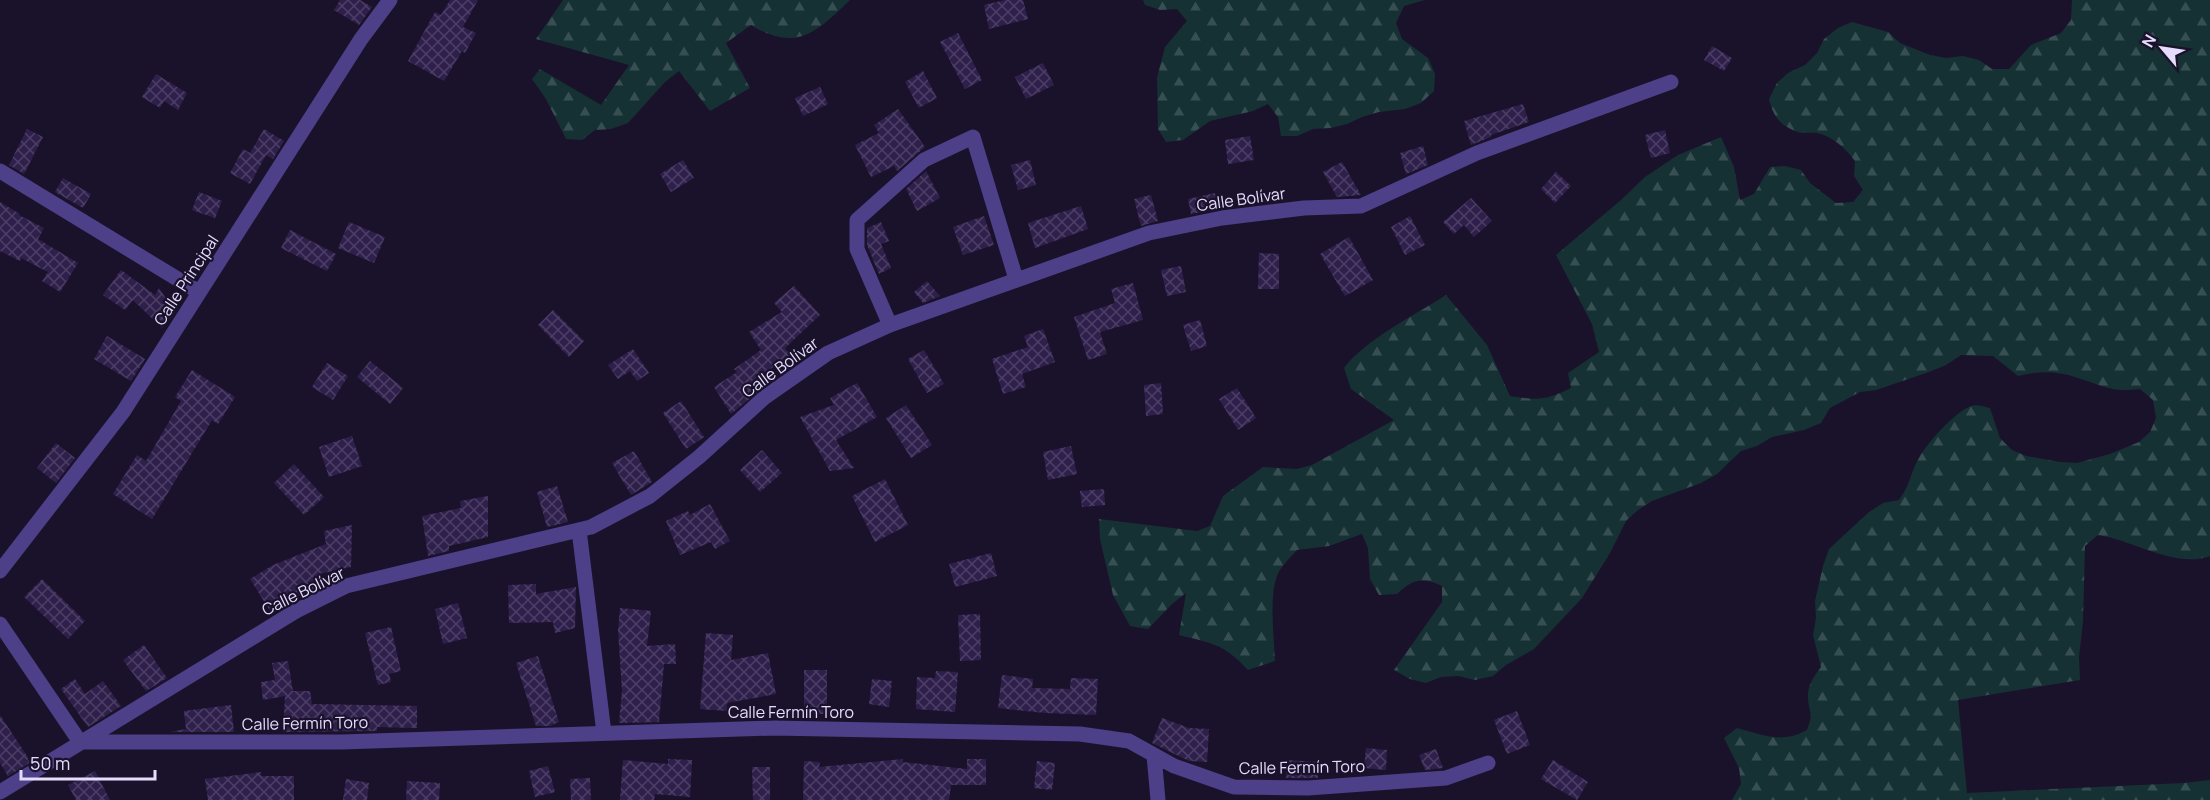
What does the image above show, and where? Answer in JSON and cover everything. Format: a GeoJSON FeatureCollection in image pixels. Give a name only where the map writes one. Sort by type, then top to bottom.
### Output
{"type":"FeatureCollection","features":[{"type":"Feature","properties":{"kind":"street","name":"Calle Principal"},"geometry":{"type":"LineString","coordinates":[[0,571],[123,412],[361,39],[390,0]]}},
{"type":"Feature","properties":{"kind":"street","name":"Calle Bolívar"},"geometry":{"type":"LineString","coordinates":[[0,792],[296,611],[346,586],[591,527],[650,496],[699,457],[765,397],[828,353],[890,325],[1149,233],[1234,216],[1304,208],[1361,206],[1477,153],[1671,82]]}},
{"type":"Feature","properties":{"kind":"street"},"geometry":{"type":"LineString","coordinates":[[890,325],[857,249],[857,220],[924,160],[973,137],[1016,279]]}},
{"type":"Feature","properties":{"kind":"street"},"geometry":{"type":"LineString","coordinates":[[0,171],[200,292]]}},
{"type":"Feature","properties":{"kind":"street"},"geometry":{"type":"LineString","coordinates":[[579,530],[604,733]]}},
{"type":"Feature","properties":{"kind":"street"},"geometry":{"type":"LineString","coordinates":[[0,624],[80,742]]}},
{"type":"Feature","properties":{"kind":"street","name":"Calle Fermín Toro"},"geometry":{"type":"LineString","coordinates":[[80,742],[342,742],[774,728],[1080,734],[1129,741],[1174,766],[1234,787],[1308,788],[1446,778],[1488,763]]}},
{"type":"Feature","properties":{"kind":"street"},"geometry":{"type":"LineString","coordinates":[[1154,755],[1158,800]]}},
{"type":"Feature","properties":{"kind":"green space"},"geometry":{"type":"Polygon","coordinates":[[[563,0],[850,0],[827,21],[805,35],[793,38],[781,37],[751,25],[726,43],[750,88],[710,111],[679,71],[665,82],[628,123],[611,129],[595,130],[582,140],[566,139],[546,99],[532,79],[540,69],[601,105],[629,65],[536,39],[563,0]]]}},
{"type":"Feature","properties":{"kind":"green space"},"geometry":{"type":"Polygon","coordinates":[[[1143,0],[1425,0],[1404,6],[1396,23],[1402,39],[1428,58],[1435,74],[1434,91],[1421,103],[1405,109],[1379,112],[1347,124],[1313,129],[1297,136],[1281,136],[1278,117],[1268,104],[1253,111],[1210,121],[1183,140],[1166,142],[1158,129],[1157,78],[1165,47],[1187,21],[1177,9],[1160,10],[1145,5],[1143,0]]]}},
{"type":"Feature","properties":{"kind":"green space"},"geometry":{"type":"Polygon","coordinates":[[[2072,0],[2210,0],[2210,556],[2183,559],[2098,535],[2085,546],[2083,621],[2079,657],[2080,680],[1958,700],[1967,793],[2210,780],[2210,800],[1732,800],[1741,784],[1739,768],[1724,738],[1737,728],[1772,737],[1789,737],[1807,730],[1811,716],[1809,689],[1821,667],[1813,635],[1816,618],[1815,601],[1829,549],[1869,512],[1883,503],[1899,500],[1923,451],[1949,421],[1971,406],[1990,408],[2000,438],[2012,450],[2026,456],[2077,463],[2110,454],[2139,442],[2150,432],[2156,418],[2153,400],[2140,389],[2107,388],[2068,375],[2054,373],[2032,373],[2018,376],[1993,356],[1961,355],[1929,372],[1876,390],[1860,392],[1830,408],[1821,423],[1804,430],[1772,437],[1757,446],[1741,451],[1717,474],[1701,483],[1652,501],[1626,521],[1610,553],[1582,598],[1534,649],[1506,665],[1493,676],[1475,680],[1458,676],[1441,677],[1426,683],[1410,679],[1394,670],[1442,602],[1442,586],[1429,581],[1418,581],[1408,585],[1397,594],[1379,595],[1370,579],[1368,548],[1362,534],[1329,546],[1297,550],[1281,569],[1273,595],[1275,661],[1248,670],[1232,655],[1217,646],[1179,635],[1186,593],[1148,629],[1130,626],[1113,595],[1100,539],[1099,519],[1197,531],[1210,526],[1223,496],[1263,467],[1297,469],[1312,465],[1394,420],[1351,389],[1344,368],[1353,357],[1378,337],[1446,295],[1487,345],[1510,396],[1541,398],[1571,388],[1568,373],[1599,352],[1592,324],[1556,255],[1645,177],[1678,155],[1721,137],[1734,167],[1740,200],[1754,194],[1770,167],[1785,166],[1801,170],[1810,183],[1836,203],[1853,202],[1863,190],[1854,176],[1855,161],[1851,156],[1829,137],[1817,133],[1800,133],[1786,127],[1775,115],[1769,99],[1777,83],[1788,73],[1805,65],[1817,53],[1824,39],[1838,28],[1852,22],[1888,32],[1900,43],[1930,55],[1946,58],[1963,56],[1979,60],[1992,69],[2009,69],[2031,45],[2061,33],[2071,20],[2072,0]]]}},
{"type":"Feature","properties":{"kind":"building"},"geometry":{"type":"Polygon","coordinates":[[[340,0],[360,0],[372,7],[359,25],[334,10],[340,0]]]}},
{"type":"Feature","properties":{"kind":"building"},"geometry":{"type":"Polygon","coordinates":[[[450,0],[478,0],[463,27],[476,33],[465,53],[462,51],[444,81],[408,61],[435,12],[441,15],[450,0]]]}},
{"type":"Feature","properties":{"kind":"building"},"geometry":{"type":"Polygon","coordinates":[[[1005,0],[1023,0],[1028,19],[989,29],[984,5],[1005,0]]]}},
{"type":"Feature","properties":{"kind":"building"},"geometry":{"type":"Polygon","coordinates":[[[958,33],[982,80],[965,89],[940,42],[958,33]]]}},
{"type":"Feature","properties":{"kind":"building"},"geometry":{"type":"Polygon","coordinates":[[[1712,46],[1732,58],[1724,71],[1704,60],[1712,46]]]}},
{"type":"Feature","properties":{"kind":"building"},"geometry":{"type":"Polygon","coordinates":[[[1043,63],[1054,85],[1026,99],[1015,77],[1043,63]]]}},
{"type":"Feature","properties":{"kind":"building"},"geometry":{"type":"Polygon","coordinates":[[[923,71],[937,98],[919,108],[905,82],[923,71]]]}},
{"type":"Feature","properties":{"kind":"building"},"geometry":{"type":"Polygon","coordinates":[[[156,74],[187,93],[178,110],[164,101],[160,108],[142,97],[156,74]]]}},
{"type":"Feature","properties":{"kind":"building"},"geometry":{"type":"Polygon","coordinates":[[[820,87],[828,104],[803,116],[795,98],[820,87]]]}},
{"type":"Feature","properties":{"kind":"building"},"geometry":{"type":"Polygon","coordinates":[[[1523,104],[1529,122],[1491,135],[1471,145],[1464,121],[1523,104]]]}},
{"type":"Feature","properties":{"kind":"building"},"geometry":{"type":"Polygon","coordinates":[[[898,109],[925,147],[897,171],[894,166],[871,177],[855,145],[879,133],[874,125],[898,109]]]}},
{"type":"Feature","properties":{"kind":"building"},"geometry":{"type":"Polygon","coordinates":[[[27,129],[43,137],[24,174],[9,165],[27,129]]]}},
{"type":"Feature","properties":{"kind":"building"},"geometry":{"type":"Polygon","coordinates":[[[264,129],[284,141],[273,159],[266,155],[250,184],[230,173],[243,149],[250,153],[264,129]]]}},
{"type":"Feature","properties":{"kind":"building"},"geometry":{"type":"Polygon","coordinates":[[[1665,130],[1670,153],[1651,158],[1645,135],[1665,130]]]}},
{"type":"Feature","properties":{"kind":"building"},"geometry":{"type":"Polygon","coordinates":[[[1250,136],[1254,160],[1228,164],[1225,140],[1250,136]]]}},
{"type":"Feature","properties":{"kind":"building"},"geometry":{"type":"Polygon","coordinates":[[[1423,146],[1428,165],[1406,174],[1400,153],[1423,146]]]}},
{"type":"Feature","properties":{"kind":"building"},"geometry":{"type":"Polygon","coordinates":[[[683,160],[694,178],[671,192],[660,174],[683,160]]]}},
{"type":"Feature","properties":{"kind":"building"},"geometry":{"type":"Polygon","coordinates":[[[1030,160],[1036,185],[1018,190],[1011,165],[1030,160]]]}},
{"type":"Feature","properties":{"kind":"building"},"geometry":{"type":"Polygon","coordinates":[[[1342,162],[1361,195],[1337,197],[1323,172],[1342,162]]]}},
{"type":"Feature","properties":{"kind":"building"},"geometry":{"type":"Polygon","coordinates":[[[926,171],[940,198],[917,211],[906,189],[926,171]]]}},
{"type":"Feature","properties":{"kind":"building"},"geometry":{"type":"Polygon","coordinates":[[[1556,172],[1571,186],[1555,203],[1541,189],[1556,172]]]}},
{"type":"Feature","properties":{"kind":"building"},"geometry":{"type":"Polygon","coordinates":[[[63,178],[91,194],[83,208],[55,192],[63,178]]]}},
{"type":"Feature","properties":{"kind":"building"},"geometry":{"type":"Polygon","coordinates":[[[199,192],[222,201],[215,218],[192,210],[199,192]]]}},
{"type":"Feature","properties":{"kind":"building"},"geometry":{"type":"Polygon","coordinates":[[[1215,193],[1218,209],[1191,214],[1188,199],[1215,193]]]}},
{"type":"Feature","properties":{"kind":"building"},"geometry":{"type":"Polygon","coordinates":[[[1151,195],[1158,221],[1141,226],[1134,199],[1151,195]]]}},
{"type":"Feature","properties":{"kind":"building"},"geometry":{"type":"Polygon","coordinates":[[[1471,198],[1492,221],[1474,237],[1464,225],[1454,234],[1443,222],[1471,198]]]}},
{"type":"Feature","properties":{"kind":"building"},"geometry":{"type":"Polygon","coordinates":[[[0,202],[44,228],[38,239],[78,263],[60,292],[42,281],[48,272],[21,258],[20,261],[0,251],[0,202]]]}},
{"type":"Feature","properties":{"kind":"building"},"geometry":{"type":"Polygon","coordinates":[[[1081,206],[1088,229],[1035,248],[1028,223],[1081,206]]]}},
{"type":"Feature","properties":{"kind":"building"},"geometry":{"type":"Polygon","coordinates":[[[984,216],[994,245],[963,255],[953,227],[984,216]]]}},
{"type":"Feature","properties":{"kind":"building"},"geometry":{"type":"Polygon","coordinates":[[[1410,216],[1425,245],[1405,255],[1391,227],[1410,216]]]}},
{"type":"Feature","properties":{"kind":"building"},"geometry":{"type":"Polygon","coordinates":[[[349,222],[385,237],[374,263],[338,248],[349,222]]]}},
{"type":"Feature","properties":{"kind":"building"},"geometry":{"type":"Polygon","coordinates":[[[881,222],[889,241],[881,244],[891,268],[879,274],[867,245],[867,228],[881,222]]]}},
{"type":"Feature","properties":{"kind":"building"},"geometry":{"type":"Polygon","coordinates":[[[290,230],[336,254],[327,271],[281,248],[290,230]]]}},
{"type":"Feature","properties":{"kind":"building"},"geometry":{"type":"Polygon","coordinates":[[[1349,237],[1373,280],[1345,296],[1320,254],[1349,237]]]}},
{"type":"Feature","properties":{"kind":"building"},"geometry":{"type":"Polygon","coordinates":[[[1259,253],[1279,254],[1279,289],[1258,289],[1259,253]]]}},
{"type":"Feature","properties":{"kind":"building"},"geometry":{"type":"Polygon","coordinates":[[[1181,266],[1186,292],[1167,296],[1161,270],[1181,266]]]}},
{"type":"Feature","properties":{"kind":"building"},"geometry":{"type":"Polygon","coordinates":[[[121,270],[155,295],[159,288],[175,312],[162,328],[133,300],[125,310],[103,295],[121,270]]]}},
{"type":"Feature","properties":{"kind":"building"},"geometry":{"type":"Polygon","coordinates":[[[927,281],[940,296],[923,303],[914,292],[927,281]]]}},
{"type":"Feature","properties":{"kind":"building"},"geometry":{"type":"Polygon","coordinates":[[[1133,283],[1143,320],[1100,332],[1107,354],[1088,360],[1074,317],[1115,303],[1111,289],[1133,283]]]}},
{"type":"Feature","properties":{"kind":"building"},"geometry":{"type":"Polygon","coordinates":[[[794,286],[820,315],[785,348],[791,356],[764,373],[770,382],[731,414],[714,387],[737,372],[734,369],[761,350],[749,332],[782,312],[774,303],[794,286]]]}},
{"type":"Feature","properties":{"kind":"building"},"geometry":{"type":"Polygon","coordinates":[[[553,310],[584,341],[569,357],[538,325],[553,310]]]}},
{"type":"Feature","properties":{"kind":"building"},"geometry":{"type":"Polygon","coordinates":[[[1200,320],[1207,346],[1191,351],[1183,325],[1200,320]]]}},
{"type":"Feature","properties":{"kind":"building"},"geometry":{"type":"Polygon","coordinates":[[[1043,329],[1055,362],[1022,374],[1026,387],[1003,394],[992,359],[1028,347],[1024,336],[1043,329]]]}},
{"type":"Feature","properties":{"kind":"building"},"geometry":{"type":"Polygon","coordinates":[[[107,336],[145,359],[131,381],[94,359],[107,336]]]}},
{"type":"Feature","properties":{"kind":"building"},"geometry":{"type":"Polygon","coordinates":[[[633,349],[649,373],[637,381],[630,371],[618,379],[608,365],[633,349]]]}},
{"type":"Feature","properties":{"kind":"building"},"geometry":{"type":"Polygon","coordinates":[[[924,350],[944,384],[927,393],[908,359],[924,350]]]}},
{"type":"Feature","properties":{"kind":"building"},"geometry":{"type":"Polygon","coordinates":[[[370,361],[403,388],[390,404],[357,377],[370,361]]]}},
{"type":"Feature","properties":{"kind":"building"},"geometry":{"type":"Polygon","coordinates":[[[327,363],[348,376],[333,400],[312,387],[327,363]]]}},
{"type":"Feature","properties":{"kind":"building"},"geometry":{"type":"Polygon","coordinates":[[[192,370],[235,397],[218,424],[212,420],[152,519],[113,494],[137,455],[146,461],[181,401],[175,397],[192,370]]]}},
{"type":"Feature","properties":{"kind":"building"},"geometry":{"type":"Polygon","coordinates":[[[857,383],[877,417],[836,440],[854,468],[830,471],[800,417],[834,405],[830,398],[857,383]]]}},
{"type":"Feature","properties":{"kind":"building"},"geometry":{"type":"Polygon","coordinates":[[[1161,383],[1163,414],[1146,416],[1144,385],[1161,383]]]}},
{"type":"Feature","properties":{"kind":"building"},"geometry":{"type":"Polygon","coordinates":[[[1237,388],[1256,418],[1238,430],[1219,399],[1237,388]]]}},
{"type":"Feature","properties":{"kind":"building"},"geometry":{"type":"Polygon","coordinates":[[[681,401],[704,437],[686,449],[663,413],[681,401]]]}},
{"type":"Feature","properties":{"kind":"building"},"geometry":{"type":"Polygon","coordinates":[[[906,405],[932,445],[911,458],[886,418],[906,405]]]}},
{"type":"Feature","properties":{"kind":"building"},"geometry":{"type":"Polygon","coordinates":[[[352,436],[362,466],[329,477],[319,447],[352,436]]]}},
{"type":"Feature","properties":{"kind":"building"},"geometry":{"type":"Polygon","coordinates":[[[56,443],[75,458],[56,483],[37,468],[56,443]]]}},
{"type":"Feature","properties":{"kind":"building"},"geometry":{"type":"Polygon","coordinates":[[[1071,446],[1077,474],[1048,480],[1043,452],[1071,446]]]}},
{"type":"Feature","properties":{"kind":"building"},"geometry":{"type":"Polygon","coordinates":[[[762,450],[782,473],[760,492],[740,470],[762,450]]]}},
{"type":"Feature","properties":{"kind":"building"},"geometry":{"type":"Polygon","coordinates":[[[634,451],[652,482],[631,495],[612,463],[634,451]]]}},
{"type":"Feature","properties":{"kind":"building"},"geometry":{"type":"Polygon","coordinates":[[[294,464],[324,497],[304,515],[274,483],[294,464]]]}},
{"type":"Feature","properties":{"kind":"building"},"geometry":{"type":"Polygon","coordinates":[[[885,479],[908,525],[875,542],[852,496],[885,479]]]}},
{"type":"Feature","properties":{"kind":"building"},"geometry":{"type":"Polygon","coordinates":[[[557,486],[568,522],[547,527],[537,492],[557,486]]]}},
{"type":"Feature","properties":{"kind":"building"},"geometry":{"type":"Polygon","coordinates":[[[1104,489],[1105,505],[1082,507],[1080,491],[1104,489]]]}},
{"type":"Feature","properties":{"kind":"building"},"geometry":{"type":"Polygon","coordinates":[[[488,496],[488,537],[449,546],[449,551],[428,556],[422,516],[461,508],[460,501],[488,496]]]}},
{"type":"Feature","properties":{"kind":"building"},"geometry":{"type":"Polygon","coordinates":[[[710,504],[730,541],[715,549],[711,542],[680,555],[666,521],[688,511],[690,515],[710,504]]]}},
{"type":"Feature","properties":{"kind":"building"},"geometry":{"type":"Polygon","coordinates":[[[352,525],[351,567],[319,574],[323,586],[291,599],[293,602],[272,614],[250,579],[273,565],[326,544],[324,531],[352,525]]]}},
{"type":"Feature","properties":{"kind":"building"},"geometry":{"type":"Polygon","coordinates":[[[991,553],[997,576],[955,587],[949,564],[991,553]]]}},
{"type":"Feature","properties":{"kind":"building"},"geometry":{"type":"Polygon","coordinates":[[[42,579],[85,621],[68,639],[24,597],[42,579]]]}},
{"type":"Feature","properties":{"kind":"building"},"geometry":{"type":"Polygon","coordinates":[[[536,584],[536,594],[576,587],[575,628],[555,633],[553,622],[509,623],[508,585],[536,584]]]}},
{"type":"Feature","properties":{"kind":"building"},"geometry":{"type":"Polygon","coordinates":[[[458,603],[467,638],[443,644],[435,609],[458,603]]]}},
{"type":"Feature","properties":{"kind":"building"},"geometry":{"type":"Polygon","coordinates":[[[620,608],[651,611],[647,646],[675,644],[676,664],[664,664],[659,722],[619,723],[622,691],[618,630],[620,608]]]}},
{"type":"Feature","properties":{"kind":"building"},"geometry":{"type":"Polygon","coordinates":[[[980,614],[981,660],[960,661],[958,615],[980,614]]]}},
{"type":"Feature","properties":{"kind":"building"},"geometry":{"type":"Polygon","coordinates":[[[391,627],[401,671],[389,674],[391,682],[378,685],[365,633],[391,627]]]}},
{"type":"Feature","properties":{"kind":"building"},"geometry":{"type":"Polygon","coordinates":[[[706,633],[733,635],[731,660],[768,653],[776,694],[727,703],[727,711],[700,709],[706,633]]]}},
{"type":"Feature","properties":{"kind":"building"},"geometry":{"type":"Polygon","coordinates":[[[144,645],[167,678],[146,691],[123,660],[144,645]]]}},
{"type":"Feature","properties":{"kind":"building"},"geometry":{"type":"Polygon","coordinates":[[[538,656],[559,722],[550,726],[536,726],[516,663],[538,656]]]}},
{"type":"Feature","properties":{"kind":"building"},"geometry":{"type":"Polygon","coordinates":[[[288,661],[293,691],[310,691],[312,704],[417,706],[417,728],[377,727],[377,731],[283,732],[285,696],[263,700],[261,682],[275,680],[272,663],[288,661]]]}},
{"type":"Feature","properties":{"kind":"building"},"geometry":{"type":"Polygon","coordinates":[[[804,670],[827,670],[827,714],[804,714],[804,670]]]}},
{"type":"Feature","properties":{"kind":"building"},"geometry":{"type":"Polygon","coordinates":[[[936,671],[958,672],[955,712],[916,709],[917,677],[935,678],[936,671]]]}},
{"type":"Feature","properties":{"kind":"building"},"geometry":{"type":"Polygon","coordinates":[[[1002,675],[1033,679],[1032,688],[1070,689],[1071,678],[1098,679],[1096,715],[998,708],[1002,675]]]}},
{"type":"Feature","properties":{"kind":"building"},"geometry":{"type":"Polygon","coordinates":[[[75,679],[85,694],[103,681],[121,706],[88,727],[61,689],[75,679]]]}},
{"type":"Feature","properties":{"kind":"building"},"geometry":{"type":"Polygon","coordinates":[[[872,679],[892,681],[889,707],[869,704],[872,679]]]}},
{"type":"Feature","properties":{"kind":"building"},"geometry":{"type":"Polygon","coordinates":[[[231,705],[234,732],[170,732],[186,729],[184,711],[231,705]]]}},
{"type":"Feature","properties":{"kind":"building"},"geometry":{"type":"Polygon","coordinates":[[[1517,711],[1530,745],[1507,754],[1494,720],[1517,711]]]}},
{"type":"Feature","properties":{"kind":"building"},"geometry":{"type":"Polygon","coordinates":[[[0,715],[31,762],[8,776],[0,763],[0,715]]]}},
{"type":"Feature","properties":{"kind":"building"},"geometry":{"type":"Polygon","coordinates":[[[1162,718],[1189,728],[1209,729],[1207,762],[1189,761],[1152,743],[1162,718]]]}},
{"type":"Feature","properties":{"kind":"building"},"geometry":{"type":"Polygon","coordinates":[[[1366,748],[1387,750],[1386,770],[1364,768],[1366,748]]]}},
{"type":"Feature","properties":{"kind":"building"},"geometry":{"type":"Polygon","coordinates":[[[1436,749],[1443,768],[1425,770],[1419,755],[1436,749]]]}},
{"type":"Feature","properties":{"kind":"building"},"geometry":{"type":"Polygon","coordinates":[[[668,759],[692,760],[690,797],[655,794],[654,800],[620,800],[623,760],[668,764],[668,759]]]}},
{"type":"Feature","properties":{"kind":"building"},"geometry":{"type":"Polygon","coordinates":[[[903,759],[903,762],[967,769],[967,759],[986,759],[986,785],[951,785],[949,800],[803,800],[804,761],[820,762],[819,767],[903,759]]]}},
{"type":"Feature","properties":{"kind":"building"},"geometry":{"type":"Polygon","coordinates":[[[1287,760],[1318,762],[1318,778],[1286,778],[1287,760]]]}},
{"type":"Feature","properties":{"kind":"building"},"geometry":{"type":"Polygon","coordinates":[[[1553,760],[1588,782],[1577,800],[1541,779],[1553,760]]]}},
{"type":"Feature","properties":{"kind":"building"},"geometry":{"type":"Polygon","coordinates":[[[1037,761],[1055,763],[1052,790],[1034,788],[1037,761]]]}},
{"type":"Feature","properties":{"kind":"building"},"geometry":{"type":"Polygon","coordinates":[[[548,766],[555,792],[535,797],[529,771],[548,766]]]}},
{"type":"Feature","properties":{"kind":"building"},"geometry":{"type":"Polygon","coordinates":[[[752,767],[770,767],[770,800],[753,800],[752,767]]]}},
{"type":"Feature","properties":{"kind":"building"},"geometry":{"type":"Polygon","coordinates":[[[95,771],[110,800],[76,800],[68,785],[95,771]]]}},
{"type":"Feature","properties":{"kind":"building"},"geometry":{"type":"Polygon","coordinates":[[[261,772],[261,776],[294,776],[294,800],[208,800],[205,779],[261,772]]]}},
{"type":"Feature","properties":{"kind":"building"},"geometry":{"type":"Polygon","coordinates":[[[590,778],[591,800],[571,800],[570,779],[590,778]]]}},
{"type":"Feature","properties":{"kind":"building"},"geometry":{"type":"Polygon","coordinates":[[[346,779],[369,783],[367,800],[343,800],[346,779]]]}},
{"type":"Feature","properties":{"kind":"building"},"geometry":{"type":"Polygon","coordinates":[[[407,781],[440,783],[439,800],[406,800],[407,781]]]}}]}
